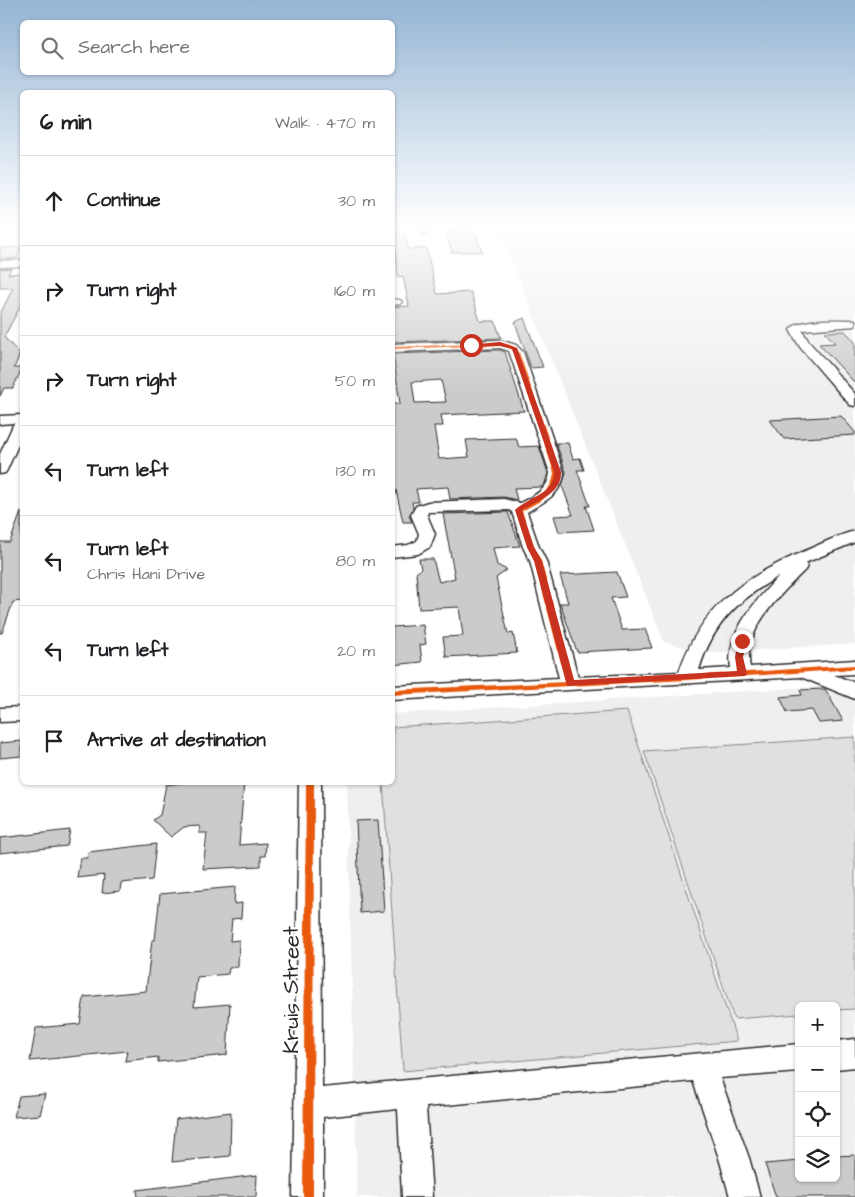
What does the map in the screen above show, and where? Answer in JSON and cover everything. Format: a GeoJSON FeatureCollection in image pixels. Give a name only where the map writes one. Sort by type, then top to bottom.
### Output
{"type":"FeatureCollection","features":[{"type":"Feature","properties":{"kind":"street"},"geometry":{"type":"LineString","coordinates":[[855,323],[804,325],[796,330],[804,344],[855,402]]}},
{"type":"Feature","properties":{"kind":"street"},"geometry":{"type":"LineString","coordinates":[[395,348],[500,344],[515,348],[558,472],[558,481],[545,494],[518,510]]}},
{"type":"Feature","properties":{"kind":"street"},"geometry":{"type":"LineString","coordinates":[[0,420],[20,420]]}},
{"type":"Feature","properties":{"kind":"street"},"geometry":{"type":"LineString","coordinates":[[0,470],[20,425]]}},
{"type":"Feature","properties":{"kind":"street"},"geometry":{"type":"LineString","coordinates":[[395,552],[412,550],[424,544],[427,534],[419,515],[422,509],[428,507],[504,504],[514,506],[518,510],[538,561],[570,684]]}},
{"type":"Feature","properties":{"kind":"street"},"geometry":{"type":"LineString","coordinates":[[687,678],[701,640],[712,622],[738,594],[755,583],[812,554],[855,536]]}},
{"type":"Feature","properties":{"kind":"street"},"geometry":{"type":"LineString","coordinates":[[742,674],[739,657],[742,641],[752,624],[784,581],[812,554]]}},
{"type":"Feature","properties":{"kind":"street"},"geometry":{"type":"LineString","coordinates":[[395,693],[687,678],[855,667]]}},
{"type":"Feature","properties":{"kind":"street"},"geometry":{"type":"LineString","coordinates":[[798,670],[843,685],[855,692]]}},
{"type":"Feature","properties":{"kind":"street"},"geometry":{"type":"LineString","coordinates":[[0,715],[20,714]]}},
{"type":"Feature","properties":{"kind":"street","name":"Kruis Street"},"geometry":{"type":"LineString","coordinates":[[308,1197],[310,785]]}},
{"type":"Feature","properties":{"kind":"street"},"geometry":{"type":"LineString","coordinates":[[840,1055],[855,1053]]}},
{"type":"Feature","properties":{"kind":"street"},"geometry":{"type":"LineString","coordinates":[[308,1104],[795,1058]]}},
{"type":"Feature","properties":{"kind":"street"},"geometry":{"type":"LineString","coordinates":[[702,1066],[734,1158],[745,1197]]}},
{"type":"Feature","properties":{"kind":"street"},"geometry":{"type":"LineString","coordinates":[[411,1095],[417,1197]]}},
{"type":"Feature","properties":{"kind":"shaded area"},"geometry":{"type":"Polygon","coordinates":[[[520,282],[855,282],[855,644],[707,653],[664,642],[520,282]]]}},
{"type":"Feature","properties":{"kind":"shaded area"},"geometry":{"type":"Polygon","coordinates":[[[855,684],[855,1197],[357,1197],[347,785],[395,785],[395,714],[855,684]]]}},
{"type":"Feature","properties":{"kind":"shaded area"},"geometry":{"type":"Polygon","coordinates":[[[627,711],[737,1041],[403,1071],[383,785],[395,785],[395,727],[627,711]]]}},
{"type":"Feature","properties":{"kind":"shaded area"},"geometry":{"type":"Polygon","coordinates":[[[855,737],[855,1009],[840,1010],[840,1002],[795,1002],[795,1014],[734,1019],[644,751],[855,737]]]}},
{"type":"Feature","properties":{"kind":"building"},"geometry":{"type":"Polygon","coordinates":[[[0,282],[20,282],[20,307],[4,337],[20,354],[14,368],[20,368],[20,372],[13,388],[4,388],[0,396],[0,314],[13,288],[0,288],[0,282]]]}},
{"type":"Feature","properties":{"kind":"building"},"geometry":{"type":"Polygon","coordinates":[[[404,282],[434,282],[437,294],[471,292],[480,321],[495,321],[501,338],[395,342],[395,307],[409,306],[404,282]]]}},
{"type":"Feature","properties":{"kind":"building"},"geometry":{"type":"Polygon","coordinates":[[[524,318],[543,367],[531,368],[515,322],[524,318]]]}},
{"type":"Feature","properties":{"kind":"building"},"geometry":{"type":"Polygon","coordinates":[[[845,331],[855,342],[855,383],[819,344],[835,343],[825,332],[845,331]]]}},
{"type":"Feature","properties":{"kind":"building"},"geometry":{"type":"Polygon","coordinates":[[[500,350],[505,352],[524,411],[441,415],[443,426],[434,426],[439,459],[469,457],[466,440],[516,438],[519,447],[539,446],[548,473],[545,483],[542,487],[514,488],[517,500],[504,497],[450,499],[448,487],[416,489],[419,502],[412,502],[413,508],[409,516],[412,522],[403,522],[395,490],[395,404],[400,404],[395,354],[500,350]],[[441,380],[412,382],[415,403],[446,402],[441,380]]]}},
{"type":"Feature","properties":{"kind":"building"},"geometry":{"type":"Polygon","coordinates":[[[841,416],[855,432],[855,435],[784,439],[770,420],[841,416]]]}},
{"type":"Feature","properties":{"kind":"building"},"geometry":{"type":"Polygon","coordinates":[[[556,443],[568,443],[573,459],[580,458],[584,470],[577,470],[590,506],[586,506],[594,530],[559,532],[554,516],[573,515],[562,486],[566,472],[556,443]]]}},
{"type":"Feature","properties":{"kind":"building"},"geometry":{"type":"Polygon","coordinates":[[[508,512],[520,546],[493,548],[497,565],[507,570],[496,578],[508,634],[513,633],[517,653],[446,657],[443,637],[463,636],[459,607],[419,609],[416,573],[421,569],[419,559],[433,559],[439,582],[455,578],[443,514],[508,512]]]}},
{"type":"Feature","properties":{"kind":"building"},"geometry":{"type":"Polygon","coordinates":[[[20,515],[20,601],[13,602],[2,633],[0,633],[0,542],[10,542],[20,515]]]}},
{"type":"Feature","properties":{"kind":"building"},"geometry":{"type":"Polygon","coordinates":[[[617,572],[626,597],[611,598],[622,630],[645,629],[652,648],[577,652],[560,603],[568,603],[560,575],[617,572]]]}},
{"type":"Feature","properties":{"kind":"building"},"geometry":{"type":"Polygon","coordinates":[[[423,625],[426,644],[420,645],[422,662],[395,665],[395,627],[423,625]]]}},
{"type":"Feature","properties":{"kind":"building"},"geometry":{"type":"Polygon","coordinates":[[[825,689],[843,721],[819,723],[812,710],[787,712],[780,697],[802,695],[800,690],[825,689]]]}},
{"type":"Feature","properties":{"kind":"building"},"geometry":{"type":"Polygon","coordinates":[[[20,741],[20,756],[0,758],[0,743],[20,741]]]}},
{"type":"Feature","properties":{"kind":"building"},"geometry":{"type":"Polygon","coordinates":[[[166,785],[244,785],[239,845],[266,843],[265,856],[261,856],[261,866],[203,869],[207,833],[199,833],[200,826],[184,827],[171,837],[153,820],[160,815],[166,785]]]}},
{"type":"Feature","properties":{"kind":"building"},"geometry":{"type":"Polygon","coordinates":[[[378,820],[384,911],[360,913],[356,821],[378,820]]]}},
{"type":"Feature","properties":{"kind":"building"},"geometry":{"type":"Polygon","coordinates":[[[70,830],[67,846],[0,853],[0,838],[70,830]]]}},
{"type":"Feature","properties":{"kind":"building"},"geometry":{"type":"Polygon","coordinates":[[[156,844],[152,880],[121,883],[120,891],[102,893],[104,875],[77,878],[80,858],[87,858],[88,852],[156,844]]]}},
{"type":"Feature","properties":{"kind":"building"},"geometry":{"type":"Polygon","coordinates":[[[235,887],[234,904],[242,903],[241,918],[232,919],[230,941],[239,940],[238,967],[229,968],[228,974],[197,977],[194,1007],[230,1004],[227,1055],[158,1062],[158,1057],[125,1061],[127,1051],[30,1061],[36,1028],[80,1024],[84,997],[146,991],[152,940],[155,940],[160,894],[235,887]]]}},
{"type":"Feature","properties":{"kind":"building"},"geometry":{"type":"Polygon","coordinates":[[[45,1094],[40,1115],[14,1117],[19,1096],[45,1094]]]}},
{"type":"Feature","properties":{"kind":"building"},"geometry":{"type":"Polygon","coordinates":[[[231,1112],[230,1156],[172,1162],[176,1119],[231,1112]]]}},
{"type":"Feature","properties":{"kind":"building"},"geometry":{"type":"Polygon","coordinates":[[[855,1155],[855,1197],[776,1197],[765,1164],[795,1161],[795,1182],[840,1182],[840,1156],[855,1155]]]}},
{"type":"Feature","properties":{"kind":"building"},"geometry":{"type":"Polygon","coordinates":[[[257,1175],[256,1197],[138,1197],[137,1190],[257,1175]]]}},
{"type":"Feature","properties":{"kind":"cycle path"},"geometry":{"type":"LineString","coordinates":[[395,348],[500,344],[510,346],[517,352],[557,473],[554,486],[544,496],[519,510],[531,547],[538,561],[570,684]]}},
{"type":"Feature","properties":{"kind":"cycle path"},"geometry":{"type":"LineString","coordinates":[[395,693],[687,678],[855,667]]}},
{"type":"Feature","properties":{"kind":"cycle path"},"geometry":{"type":"LineString","coordinates":[[308,1197],[310,785]]}},
{"type":"Feature","properties":{"kind":"route"},"geometry":{"type":"LineString","coordinates":[[471,345],[500,344],[515,348],[558,472],[558,481],[551,490],[518,510],[538,561],[570,684],[742,674],[739,657],[742,641]]}}]}
